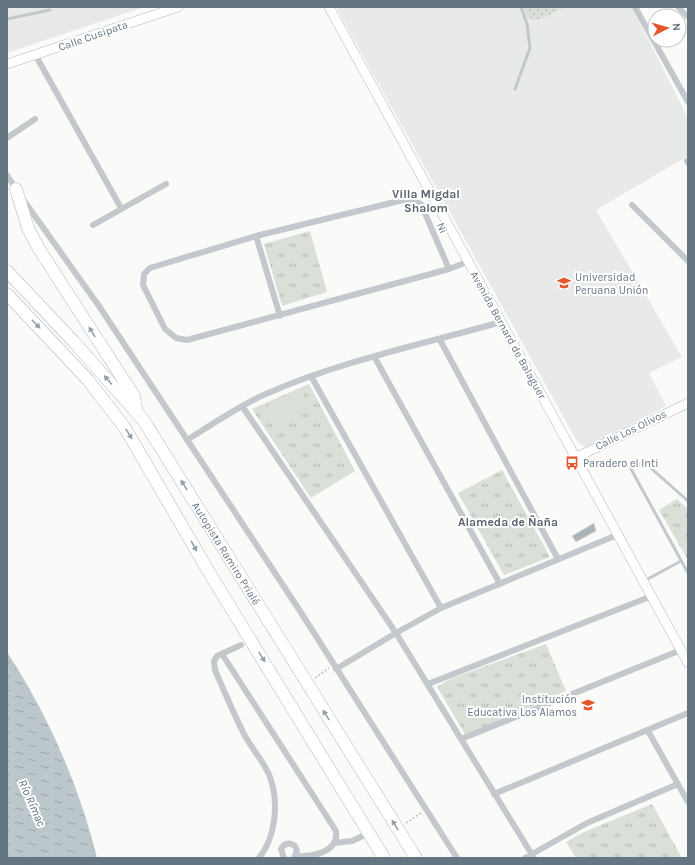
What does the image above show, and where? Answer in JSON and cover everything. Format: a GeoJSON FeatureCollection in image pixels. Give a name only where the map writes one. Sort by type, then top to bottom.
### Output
{"type":"FeatureCollection","features":[{"type":"Feature","properties":{"kind":"highway"},"geometry":{"type":"LineString","coordinates":[[16,189],[28,228],[39,249],[134,396],[137,414]]}},
{"type":"Feature","properties":{"kind":"highway","name":"Autopista Ramiro Prialé"},"geometry":{"type":"LineString","coordinates":[[7,271],[74,342],[144,421],[416,858]]}},
{"type":"Feature","properties":{"kind":"highway","name":"Autopista Ramiro Prialé"},"geometry":{"type":"LineString","coordinates":[[7,294],[88,380],[125,428],[210,574],[384,858]]}},
{"type":"Feature","properties":{"kind":"street","name":"Calle Cusipata"},"geometry":{"type":"LineString","coordinates":[[7,64],[36,56],[178,7]]}},
{"type":"Feature","properties":{"kind":"street","name":"Avenida Bernard de Balaguer"},"geometry":{"type":"LineString","coordinates":[[329,7],[467,262],[688,663]]}},
{"type":"Feature","properties":{"kind":"street"},"geometry":{"type":"LineString","coordinates":[[635,7],[688,102]]}},
{"type":"Feature","properties":{"kind":"street"},"geometry":{"type":"LineString","coordinates":[[678,7],[688,17]]}},
{"type":"Feature","properties":{"kind":"street"},"geometry":{"type":"LineString","coordinates":[[36,56],[121,208]]}},
{"type":"Feature","properties":{"kind":"street"},"geometry":{"type":"LineString","coordinates":[[7,138],[35,119]]}},
{"type":"Feature","properties":{"kind":"street"},"geometry":{"type":"LineString","coordinates":[[7,175],[99,306],[300,611],[428,809],[457,858]]}},
{"type":"Feature","properties":{"kind":"street"},"geometry":{"type":"LineString","coordinates":[[93,225],[166,184]]}},
{"type":"Feature","properties":{"kind":"street","name":"Ni"},"geometry":{"type":"LineString","coordinates":[[256,236],[403,200],[412,200],[421,204],[448,269]]}},
{"type":"Feature","properties":{"kind":"street"},"geometry":{"type":"LineString","coordinates":[[632,205],[688,261]]}},
{"type":"Feature","properties":{"kind":"street"},"geometry":{"type":"LineString","coordinates":[[280,316],[256,236],[150,268],[144,274],[143,285],[166,329],[176,338],[187,340],[280,316],[448,269],[467,262]]}},
{"type":"Feature","properties":{"kind":"street"},"geometry":{"type":"LineString","coordinates":[[187,440],[242,406],[311,376],[501,322]]}},
{"type":"Feature","properties":{"kind":"street"},"geometry":{"type":"LineString","coordinates":[[440,340],[558,559]]}},
{"type":"Feature","properties":{"kind":"street"},"geometry":{"type":"LineString","coordinates":[[375,358],[500,584]]}},
{"type":"Feature","properties":{"kind":"street"},"geometry":{"type":"LineString","coordinates":[[311,376],[441,608]]}},
{"type":"Feature","properties":{"kind":"street","name":"Calle Los Olivos"},"geometry":{"type":"LineString","coordinates":[[575,458],[688,403]]}},
{"type":"Feature","properties":{"kind":"street"},"geometry":{"type":"LineString","coordinates":[[242,406],[396,633],[533,856]]}},
{"type":"Feature","properties":{"kind":"street"},"geometry":{"type":"LineString","coordinates":[[335,667],[441,608],[617,535]]}},
{"type":"Feature","properties":{"kind":"street"},"geometry":{"type":"LineString","coordinates":[[428,684],[652,596]]}},
{"type":"Feature","properties":{"kind":"street"},"geometry":{"type":"LineString","coordinates":[[241,645],[217,656],[214,661],[215,670],[243,732],[270,777],[275,803],[275,822],[268,840],[267,848],[259,858]]}},
{"type":"Feature","properties":{"kind":"street"},"geometry":{"type":"LineString","coordinates":[[461,739],[681,650]]}},
{"type":"Feature","properties":{"kind":"street"},"geometry":{"type":"LineString","coordinates":[[222,654],[336,832],[337,840],[335,843]]}},
{"type":"Feature","properties":{"kind":"street"},"geometry":{"type":"LineString","coordinates":[[494,794],[688,713]]}},
{"type":"Feature","properties":{"kind":"street"},"geometry":{"type":"LineString","coordinates":[[648,730],[688,802]]}},
{"type":"Feature","properties":{"kind":"street"},"geometry":{"type":"LineString","coordinates":[[525,858],[533,856],[586,823],[678,784]]}},
{"type":"Feature","properties":{"kind":"street"},"geometry":{"type":"LineString","coordinates":[[284,858],[282,855],[282,849],[287,844],[295,846],[297,851],[295,857],[306,856],[324,852],[335,843],[352,841],[369,832]]}},
{"type":"Feature","properties":{"kind":"lane"},"geometry":{"type":"LineString","coordinates":[[515,89],[530,48],[527,24],[521,7]]}},
{"type":"Feature","properties":{"kind":"lane"},"geometry":{"type":"LineString","coordinates":[[7,19],[50,10]]}},
{"type":"Feature","properties":{"kind":"lane"},"geometry":{"type":"LineString","coordinates":[[688,501],[644,462],[631,469],[688,573]]}},
{"type":"Feature","properties":{"kind":"lane"},"geometry":{"type":"LineString","coordinates":[[644,581],[681,561]]}},
{"type":"Feature","properties":{"kind":"path"},"geometry":{"type":"LineString","coordinates":[[307,684],[335,667]]}},
{"type":"Feature","properties":{"kind":"path"},"geometry":{"type":"LineString","coordinates":[[398,828],[428,809]]}},
{"type":"Feature","properties":{"kind":"shaded area"},"geometry":{"type":"Polygon","coordinates":[[[7,7],[144,7],[7,53],[7,7]]]}},
{"type":"Feature","properties":{"kind":"shaded area","name":"Universidad Peruana Unión"},"geometry":{"type":"Polygon","coordinates":[[[336,7],[632,7],[647,37],[647,48],[653,48],[688,118],[688,156],[596,210],[682,357],[649,373],[666,406],[586,448],[578,443],[336,7]]]}},
{"type":"Feature","properties":{"kind":"green space"},"geometry":{"type":"Polygon","coordinates":[[[523,7],[568,7],[562,8],[538,20],[532,20],[527,16],[523,7]]]}},
{"type":"Feature","properties":{"kind":"green space"},"geometry":{"type":"Polygon","coordinates":[[[310,231],[327,292],[282,306],[264,244],[310,231]]]}},
{"type":"Feature","properties":{"kind":"green space"},"geometry":{"type":"Polygon","coordinates":[[[309,384],[355,471],[311,498],[252,409],[309,384]]]}},
{"type":"Feature","properties":{"kind":"green space"},"geometry":{"type":"Polygon","coordinates":[[[302,392],[309,412],[275,424],[268,404],[302,392]]]}},
{"type":"Feature","properties":{"kind":"green space"},"geometry":{"type":"Polygon","coordinates":[[[502,470],[550,557],[504,575],[458,493],[502,470]]]}},
{"type":"Feature","properties":{"kind":"green space"},"geometry":{"type":"Polygon","coordinates":[[[677,499],[688,509],[688,560],[659,510],[677,499]]]}},
{"type":"Feature","properties":{"kind":"green space"},"geometry":{"type":"Polygon","coordinates":[[[546,644],[566,691],[466,736],[437,687],[450,679],[546,644]]]}},
{"type":"Feature","properties":{"kind":"green space"},"geometry":{"type":"Polygon","coordinates":[[[652,804],[682,858],[576,858],[566,842],[584,832],[652,804]]]}},
{"type":"Feature","properties":{"kind":"water","name":"Río Rímac"},"geometry":{"type":"Polygon","coordinates":[[[7,652],[36,700],[61,751],[81,804],[97,858],[7,858],[7,652]]]}},
{"type":"Feature","properties":{"kind":"building"},"geometry":{"type":"Polygon","coordinates":[[[594,523],[596,531],[576,542],[572,536],[594,523]]]}},
{"type":"Feature","properties":{"kind":"place","name":"Universidad Peruana Unión"},"geometry":{"type":"Point","coordinates":[564,283]}},
{"type":"Feature","properties":{"kind":"place","name":"Paradero el Inti"},"geometry":{"type":"Point","coordinates":[572,463]}},
{"type":"Feature","properties":{"kind":"place","name":"Institución Educativa Los Alamos"},"geometry":{"type":"Point","coordinates":[588,705]}},
{"type":"Feature","properties":{"kind":"district","name":"Villa Migdal Shalom"},"geometry":{"type":"Point","coordinates":[426,201]}},
{"type":"Feature","properties":{"kind":"district","name":"Alameda de Ñaña"},"geometry":{"type":"Point","coordinates":[508,522]}}]}
